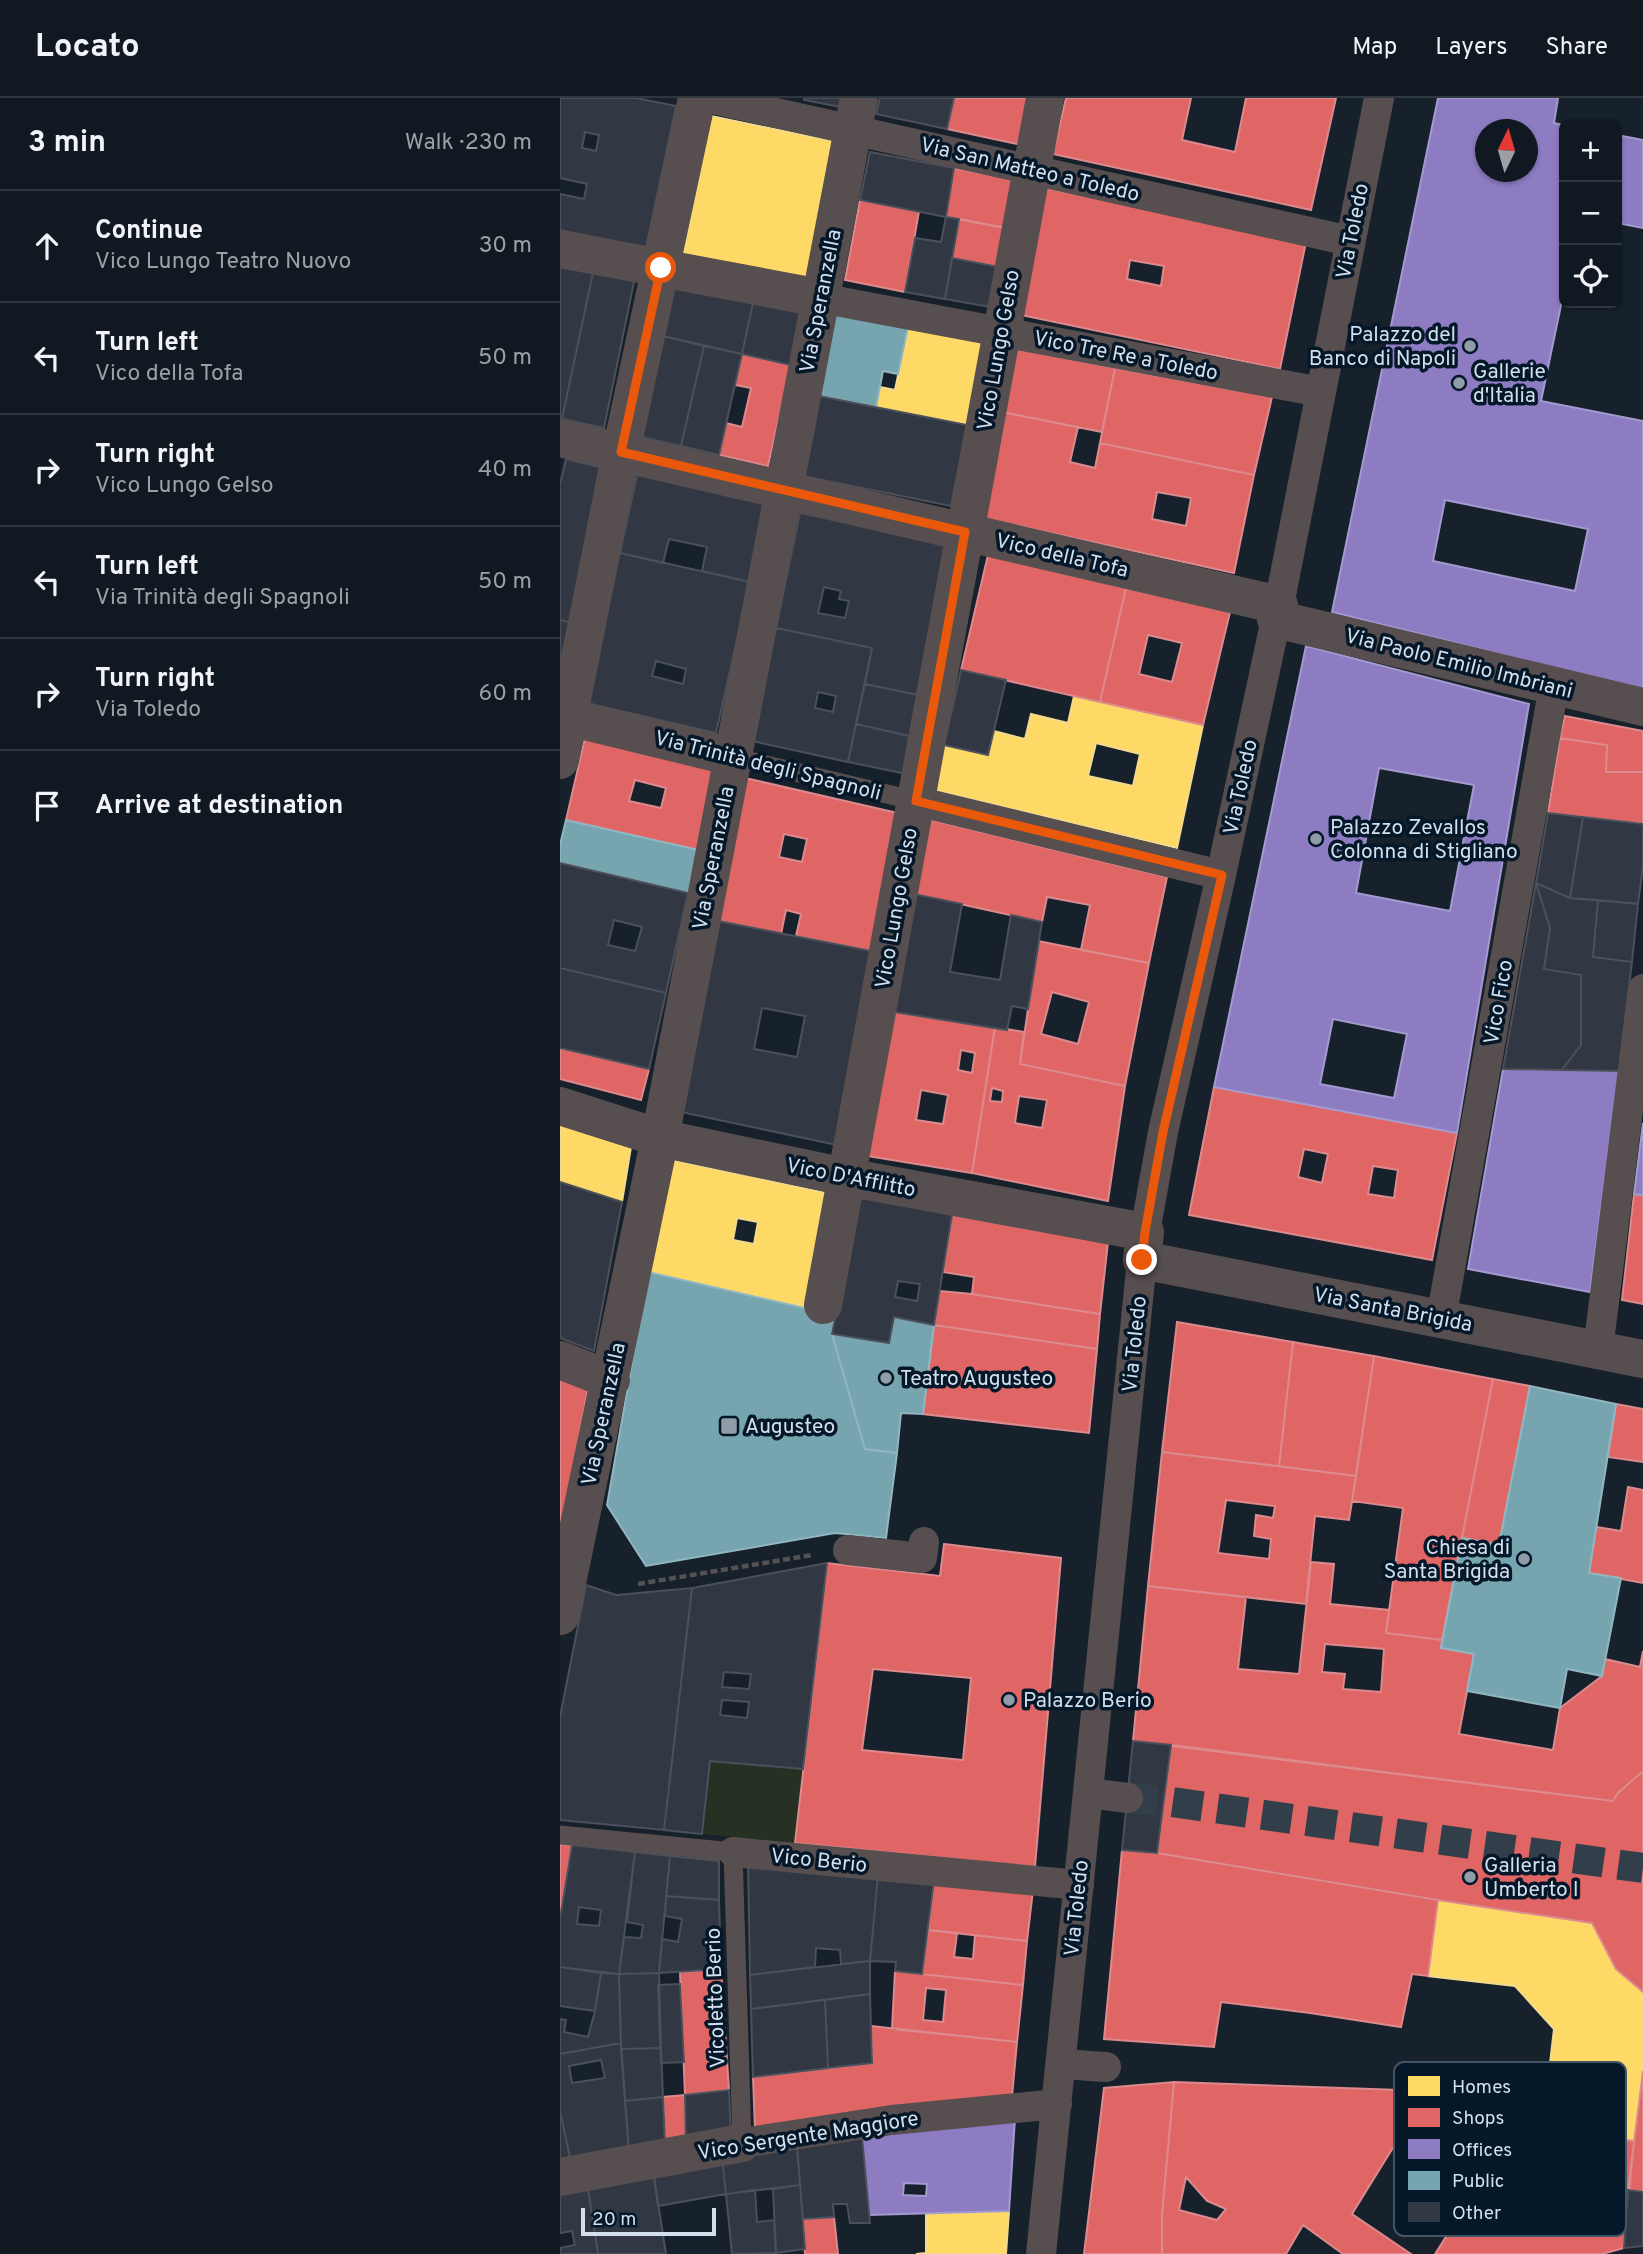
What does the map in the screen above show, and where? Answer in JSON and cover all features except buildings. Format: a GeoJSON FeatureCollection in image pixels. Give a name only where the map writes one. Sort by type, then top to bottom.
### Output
{"type":"FeatureCollection","features":[{"type":"Feature","properties":{"kind":"street"},"geometry":{"type":"LineString","coordinates":[[560,760],[565,716],[697,98]]}},
{"type":"Feature","properties":{"kind":"street","name":"Via San Matteo a Toledo"},"geometry":{"type":"LineString","coordinates":[[709,98],[856,114],[1032,170],[1350,241]]}},
{"type":"Feature","properties":{"kind":"street","name":"Vico Lungo Gelso"},"geometry":{"type":"LineString","coordinates":[[823,1305],[1045,98]]}},
{"type":"Feature","properties":{"kind":"street","name":"Via Toledo"},"geometry":{"type":"LineString","coordinates":[[1041,2254],[1144,1246],[1163,1132],[1222,875],[1277,612],[1378,98]]}},
{"type":"Feature","properties":{"kind":"street","name":"Via Speranzella"},"geometry":{"type":"LineString","coordinates":[[560,1616],[660,1138],[856,114]]}},
{"type":"Feature","properties":{"kind":"street","name":"Vico Tre Re a Toledo"},"geometry":{"type":"LineString","coordinates":[[560,249],[1321,391]]}},
{"type":"Feature","properties":{"kind":"street","name":"Vico della Tofa"},"geometry":{"type":"LineString","coordinates":[[560,438],[965,532],[1277,612]]}},
{"type":"Feature","properties":{"kind":"street","name":"Via Paolo Emilio Imbriani"},"geometry":{"type":"LineString","coordinates":[[1277,612],[1643,707]]}},
{"type":"Feature","properties":{"kind":"street","name":"Vico Fico"},"geometry":{"type":"LineString","coordinates":[[1441,1319],[1554,686]]}},
{"type":"Feature","properties":{"kind":"street","name":"Via Trinità degli Spagnoli"},"geometry":{"type":"LineString","coordinates":[[565,716],[733,757]]}},
{"type":"Feature","properties":{"kind":"street","name":"Via Trinità degli Spagnoli"},"geometry":{"type":"LineString","coordinates":[[916,801],[1222,875]]}},
{"type":"Feature","properties":{"kind":"street"},"geometry":{"type":"LineString","coordinates":[[1598,1350],[1643,989]]}},
{"type":"Feature","properties":{"kind":"street","name":"Vico D'Afflitto"},"geometry":{"type":"LineString","coordinates":[[560,1106],[660,1138],[846,1177],[1144,1246]]}},
{"type":"Feature","properties":{"kind":"street","name":"Via Santa Brigida"},"geometry":{"type":"LineString","coordinates":[[1144,1246],[1441,1319],[1643,1359]]}},
{"type":"Feature","properties":{"kind":"street"},"geometry":{"type":"LineString","coordinates":[[560,1360],[611,1380]]}},
{"type":"Feature","properties":{"kind":"street"},"geometry":{"type":"LineString","coordinates":[[848,1550],[922,1558],[924,1542]]}},
{"type":"Feature","properties":{"kind":"street"},"geometry":{"type":"LineString","coordinates":[[1088,1793],[1128,1798]]}},
{"type":"Feature","properties":{"kind":"street","name":"Vico Berio"},"geometry":{"type":"LineString","coordinates":[[733,1852],[1079,1885]]}},
{"type":"Feature","properties":{"kind":"street"},"geometry":{"type":"LineString","coordinates":[[1061,2064],[1106,2067]]}},
{"type":"Feature","properties":{"kind":"street","name":"Vico Sergente Maggiore"},"geometry":{"type":"LineString","coordinates":[[560,2177],[742,2143],[892,2120],[1057,2104]]}},
{"type":"Feature","properties":{"kind":"lane","name":"Via Trinità degli Spagnoli"},"geometry":{"type":"LineString","coordinates":[[733,757],[916,801]]}},
{"type":"Feature","properties":{"kind":"lane","name":"Vico Berio"},"geometry":{"type":"LineString","coordinates":[[560,1835],[733,1852]]}},
{"type":"Feature","properties":{"kind":"lane","name":"Vicoletto Berio"},"geometry":{"type":"LineString","coordinates":[[733,1852],[742,2143]]}},
{"type":"Feature","properties":{"kind":"path"},"geometry":{"type":"LineString","coordinates":[[638,1584],[848,1550]]}},
{"type":"Feature","properties":{"kind":"green space"},"geometry":{"type":"Polygon","coordinates":[[[710,1761],[803,1769],[795,1843],[703,1834],[710,1761]]]}},
{"type":"Feature","properties":{"kind":"tunnel"},"geometry":{"type":"LineString","coordinates":[[1128,1798],[1643,1868]]}},
{"type":"Feature","properties":{"kind":"place","name":"Palazzo del Banco di Napoli"},"geometry":{"type":"Point","coordinates":[1470,346]}},
{"type":"Feature","properties":{"kind":"place","name":"Gallerie d'Italia"},"geometry":{"type":"Point","coordinates":[1459,383]}},
{"type":"Feature","properties":{"kind":"place","name":"Palazzo Zevallos Colonna di Stigliano"},"geometry":{"type":"Point","coordinates":[1316,839]}},
{"type":"Feature","properties":{"kind":"place","name":"Teatro Augusteo"},"geometry":{"type":"Point","coordinates":[886,1378]}},
{"type":"Feature","properties":{"kind":"place","name":"Augusteo"},"geometry":{"type":"Point","coordinates":[729,1426]}},
{"type":"Feature","properties":{"kind":"place","name":"Chiesa di Santa Brigida"},"geometry":{"type":"Point","coordinates":[1524,1559]}},
{"type":"Feature","properties":{"kind":"place","name":"Palazzo Berio"},"geometry":{"type":"Point","coordinates":[1009,1700]}},
{"type":"Feature","properties":{"kind":"place","name":"Galleria Umberto I"},"geometry":{"type":"Point","coordinates":[1470,1877]}},
{"type":"Feature","properties":{"kind":"route"},"geometry":{"type":"LineString","coordinates":[[661,268],[621,452],[965,532],[916,801],[1222,875],[1163,1132],[1142,1260]]}}]}
